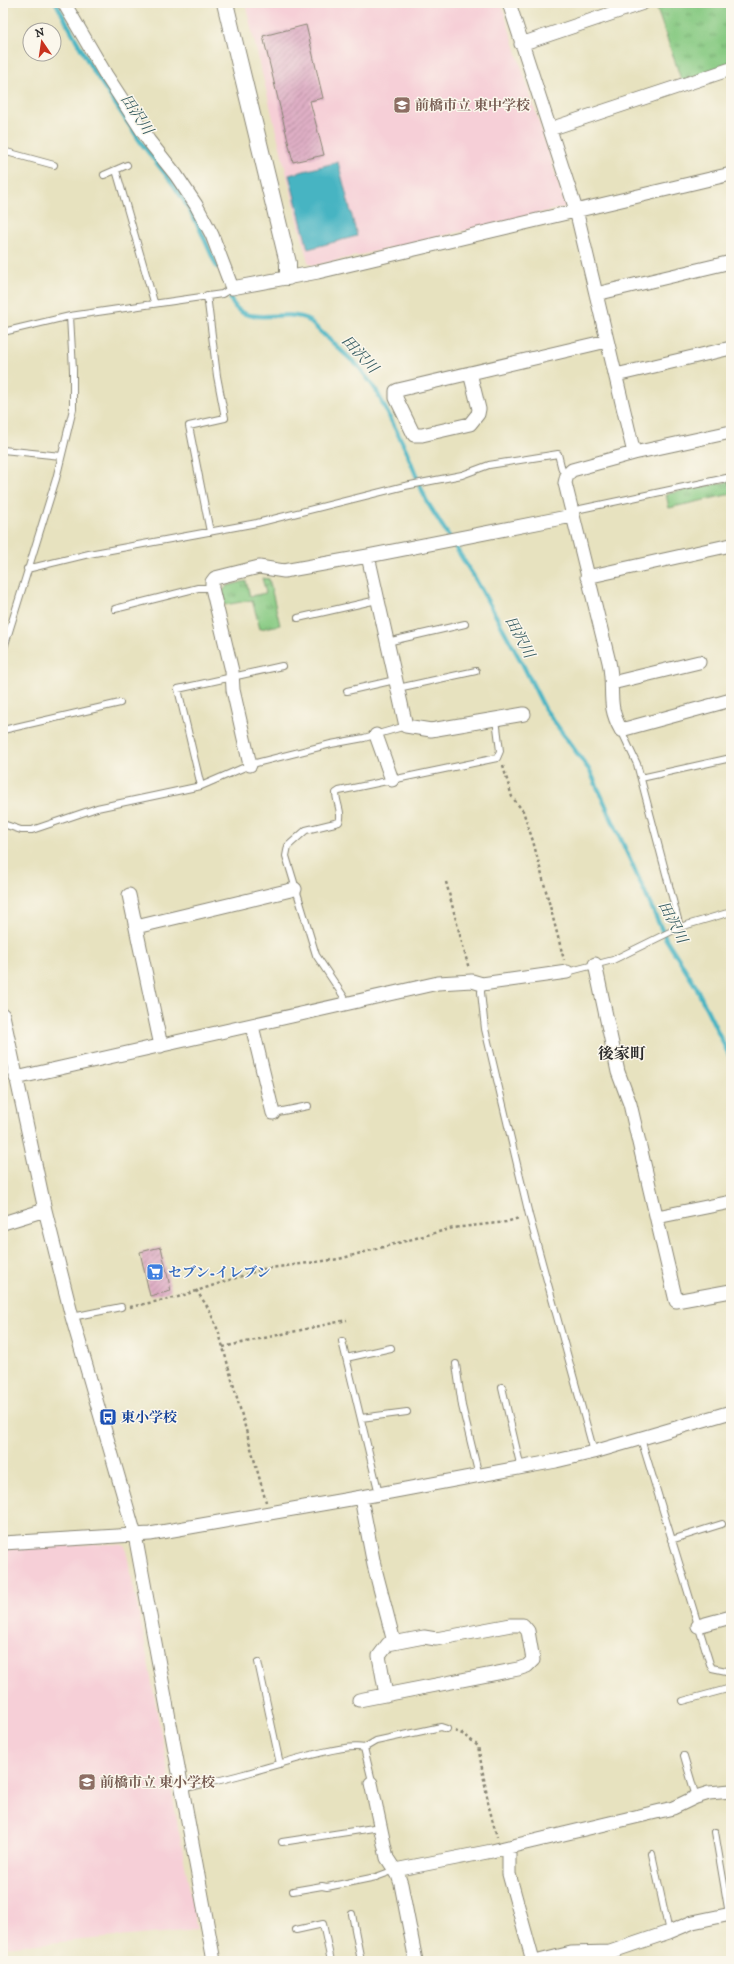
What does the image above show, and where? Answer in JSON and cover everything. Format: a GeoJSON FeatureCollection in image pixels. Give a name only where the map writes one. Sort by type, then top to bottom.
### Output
{"type":"FeatureCollection","features":[{"type":"Feature","properties":{"kind":"street"},"geometry":{"type":"LineString","coordinates":[[64,3],[106,75],[149,141],[176,175],[199,210],[212,235],[232,288],[318,272],[731,174]]}},
{"type":"Feature","properties":{"kind":"street"},"geometry":{"type":"LineString","coordinates":[[225,3],[288,263],[288,277]]}},
{"type":"Feature","properties":{"kind":"street"},"geometry":{"type":"LineString","coordinates":[[509,3],[521,44],[576,210],[634,454]]}},
{"type":"Feature","properties":{"kind":"street"},"geometry":{"type":"LineString","coordinates":[[521,44],[643,3]]}},
{"type":"Feature","properties":{"kind":"street"},"geometry":{"type":"LineString","coordinates":[[550,129],[731,69]]}},
{"type":"Feature","properties":{"kind":"street"},"geometry":{"type":"LineString","coordinates":[[596,294],[731,262]]}},
{"type":"Feature","properties":{"kind":"street"},"geometry":{"type":"LineString","coordinates":[[470,373],[479,409],[473,422],[422,435],[414,435],[396,398],[396,391],[470,373],[607,341]]}},
{"type":"Feature","properties":{"kind":"street"},"geometry":{"type":"LineString","coordinates":[[616,375],[731,348]]}},
{"type":"Feature","properties":{"kind":"street"},"geometry":{"type":"LineString","coordinates":[[731,432],[572,470],[566,475],[565,484],[609,662],[612,683],[612,708],[621,730],[731,700]]}},
{"type":"Feature","properties":{"kind":"street"},"geometry":{"type":"LineString","coordinates":[[250,765],[212,588],[212,582],[215,578],[259,567],[284,571],[368,556],[443,542],[571,513]]}},
{"type":"Feature","properties":{"kind":"street"},"geometry":{"type":"LineString","coordinates":[[587,577],[731,545]]}},
{"type":"Feature","properties":{"kind":"street"},"geometry":{"type":"LineString","coordinates":[[368,556],[406,726],[431,730],[524,714]]}},
{"type":"Feature","properties":{"kind":"street"},"geometry":{"type":"LineString","coordinates":[[612,683],[699,662]]}},
{"type":"Feature","properties":{"kind":"street"},"geometry":{"type":"LineString","coordinates":[[376,735],[392,780]]}},
{"type":"Feature","properties":{"kind":"street"},"geometry":{"type":"LineString","coordinates":[[136,927],[295,889]]}},
{"type":"Feature","properties":{"kind":"street"},"geometry":{"type":"LineString","coordinates":[[129,896],[161,1046]]}},
{"type":"Feature","properties":{"kind":"street"},"geometry":{"type":"LineString","coordinates":[[595,964],[618,1072],[630,1104],[676,1301],[731,1291]]}},
{"type":"Feature","properties":{"kind":"street"},"geometry":{"type":"LineString","coordinates":[[16,1078],[438,983],[477,982],[566,972]]}},
{"type":"Feature","properties":{"kind":"street"},"geometry":{"type":"LineString","coordinates":[[3,1015],[45,1210],[72,1317],[135,1535],[214,1961]]}},
{"type":"Feature","properties":{"kind":"street"},"geometry":{"type":"LineString","coordinates":[[252,1026],[274,1113]]}},
{"type":"Feature","properties":{"kind":"street"},"geometry":{"type":"LineString","coordinates":[[656,1217],[731,1202]]}},
{"type":"Feature","properties":{"kind":"street"},"geometry":{"type":"LineString","coordinates":[[3,1223],[45,1210]]}},
{"type":"Feature","properties":{"kind":"street"},"geometry":{"type":"LineString","coordinates":[[3,1543],[164,1532],[361,1498],[521,1468],[594,1452],[731,1412]]}},
{"type":"Feature","properties":{"kind":"street"},"geometry":{"type":"LineString","coordinates":[[361,1498],[374,1564],[394,1642]]}},
{"type":"Feature","properties":{"kind":"street"},"geometry":{"type":"LineString","coordinates":[[698,1626],[731,1618]]}},
{"type":"Feature","properties":{"kind":"street"},"geometry":{"type":"LineString","coordinates":[[359,1700],[386,1695],[518,1669],[527,1666],[533,1660],[528,1631],[523,1625],[519,1624],[436,1639],[424,1638],[388,1644],[379,1656],[386,1695]]}},
{"type":"Feature","properties":{"kind":"street"},"geometry":{"type":"LineString","coordinates":[[371,1783],[387,1858],[395,1870],[401,1884],[416,1961]]}},
{"type":"Feature","properties":{"kind":"street"},"geometry":{"type":"LineString","coordinates":[[395,1870],[504,1849],[673,1808],[696,1797],[709,1793],[731,1791]]}},
{"type":"Feature","properties":{"kind":"street"},"geometry":{"type":"LineString","coordinates":[[504,1849],[509,1874],[533,1961]]}},
{"type":"Feature","properties":{"kind":"street"},"geometry":{"type":"LineString","coordinates":[[539,1961],[571,1953],[606,1957],[693,1922],[730,1914]]}},
{"type":"Feature","properties":{"kind":"lane"},"geometry":{"type":"LineString","coordinates":[[3,151],[54,165]]}},
{"type":"Feature","properties":{"kind":"lane"},"geometry":{"type":"LineString","coordinates":[[104,175],[127,165]]}},
{"type":"Feature","properties":{"kind":"lane"},"geometry":{"type":"LineString","coordinates":[[116,170],[154,302]]}},
{"type":"Feature","properties":{"kind":"lane"},"geometry":{"type":"LineString","coordinates":[[3,332],[70,316],[154,302],[222,294],[232,288]]}},
{"type":"Feature","properties":{"kind":"lane"},"geometry":{"type":"LineString","coordinates":[[208,295],[217,376],[225,418],[189,426],[210,532]]}},
{"type":"Feature","properties":{"kind":"lane"},"geometry":{"type":"LineString","coordinates":[[3,651],[27,569],[50,500],[73,409],[74,395],[70,316]]}},
{"type":"Feature","properties":{"kind":"lane"},"geometry":{"type":"LineString","coordinates":[[3,450],[61,456]]}},
{"type":"Feature","properties":{"kind":"lane"},"geometry":{"type":"LineString","coordinates":[[27,569],[89,554],[257,523],[412,484],[462,475],[495,464],[558,454],[560,457],[562,470],[566,475]]}},
{"type":"Feature","properties":{"kind":"lane"},"geometry":{"type":"LineString","coordinates":[[571,513],[730,477],[731,485]]}},
{"type":"Feature","properties":{"kind":"lane"},"geometry":{"type":"LineString","coordinates":[[115,609],[198,588],[212,588]]}},
{"type":"Feature","properties":{"kind":"lane"},"geometry":{"type":"LineString","coordinates":[[298,618],[377,600]]}},
{"type":"Feature","properties":{"kind":"lane"},"geometry":{"type":"LineString","coordinates":[[387,642],[465,624]]}},
{"type":"Feature","properties":{"kind":"lane"},"geometry":{"type":"LineString","coordinates":[[201,786],[178,689],[282,666]]}},
{"type":"Feature","properties":{"kind":"lane"},"geometry":{"type":"LineString","coordinates":[[347,691],[476,671]]}},
{"type":"Feature","properties":{"kind":"lane"},"geometry":{"type":"LineString","coordinates":[[3,730],[120,703]]}},
{"type":"Feature","properties":{"kind":"lane"},"geometry":{"type":"LineString","coordinates":[[346,1004],[344,997],[316,955],[286,856],[288,846],[306,830],[339,822],[341,819],[336,793],[339,790],[498,757],[500,751],[496,719]]}},
{"type":"Feature","properties":{"kind":"lane"},"geometry":{"type":"LineString","coordinates":[[3,824],[21,830],[32,830],[97,808],[201,786],[250,765],[376,735],[406,726]]}},
{"type":"Feature","properties":{"kind":"lane"},"geometry":{"type":"LineString","coordinates":[[621,730],[631,750],[641,778],[680,927]]}},
{"type":"Feature","properties":{"kind":"lane"},"geometry":{"type":"LineString","coordinates":[[641,778],[731,758]]}},
{"type":"Feature","properties":{"kind":"lane"},"geometry":{"type":"LineString","coordinates":[[566,972],[613,960],[680,927],[731,912]]}},
{"type":"Feature","properties":{"kind":"lane"},"geometry":{"type":"LineString","coordinates":[[477,982],[481,992],[485,1028],[529,1215],[594,1452]]}},
{"type":"Feature","properties":{"kind":"lane"},"geometry":{"type":"LineString","coordinates":[[274,1113],[308,1106]]}},
{"type":"Feature","properties":{"kind":"lane"},"geometry":{"type":"LineString","coordinates":[[72,1317],[121,1307]]}},
{"type":"Feature","properties":{"kind":"lane"},"geometry":{"type":"LineString","coordinates":[[342,1341],[379,1494]]}},
{"type":"Feature","properties":{"kind":"lane"},"geometry":{"type":"LineString","coordinates":[[346,1358],[391,1348]]}},
{"type":"Feature","properties":{"kind":"lane"},"geometry":{"type":"LineString","coordinates":[[456,1364],[462,1406],[479,1476]]}},
{"type":"Feature","properties":{"kind":"lane"},"geometry":{"type":"LineString","coordinates":[[502,1386],[521,1468]]}},
{"type":"Feature","properties":{"kind":"lane"},"geometry":{"type":"LineString","coordinates":[[361,1418],[407,1412]]}},
{"type":"Feature","properties":{"kind":"lane"},"geometry":{"type":"LineString","coordinates":[[640,1439],[712,1668],[731,1672]]}},
{"type":"Feature","properties":{"kind":"lane"},"geometry":{"type":"LineString","coordinates":[[671,1540],[722,1524]]}},
{"type":"Feature","properties":{"kind":"lane"},"geometry":{"type":"LineString","coordinates":[[258,1662],[280,1764]]}},
{"type":"Feature","properties":{"kind":"lane"},"geometry":{"type":"LineString","coordinates":[[683,1701],[731,1688]]}},
{"type":"Feature","properties":{"kind":"lane"},"geometry":{"type":"LineString","coordinates":[[181,1789],[242,1775],[332,1750],[355,1747],[364,1748],[376,1741],[441,1727],[447,1729]]}},
{"type":"Feature","properties":{"kind":"lane"},"geometry":{"type":"LineString","coordinates":[[364,1748],[372,1781],[371,1783]]}},
{"type":"Feature","properties":{"kind":"lane"},"geometry":{"type":"LineString","coordinates":[[684,1756],[696,1797]]}},
{"type":"Feature","properties":{"kind":"lane"},"geometry":{"type":"LineString","coordinates":[[282,1842],[380,1827]]}},
{"type":"Feature","properties":{"kind":"lane"},"geometry":{"type":"LineString","coordinates":[[715,1832],[730,1914]]}},
{"type":"Feature","properties":{"kind":"lane"},"geometry":{"type":"LineString","coordinates":[[652,1854],[669,1932]]}},
{"type":"Feature","properties":{"kind":"lane"},"geometry":{"type":"LineString","coordinates":[[293,1891],[322,1886],[327,1887],[369,1879],[395,1870]]}},
{"type":"Feature","properties":{"kind":"lane"},"geometry":{"type":"LineString","coordinates":[[352,1914],[361,1961]]}},
{"type":"Feature","properties":{"kind":"lane"},"geometry":{"type":"LineString","coordinates":[[296,1930],[323,1924],[331,1961]]}},
{"type":"Feature","properties":{"kind":"path"},"geometry":{"type":"LineString","coordinates":[[498,757],[505,770],[512,797],[523,811],[533,841],[566,972]]}},
{"type":"Feature","properties":{"kind":"path"},"geometry":{"type":"LineString","coordinates":[[446,882],[477,982]]}},
{"type":"Feature","properties":{"kind":"path"},"geometry":{"type":"LineString","coordinates":[[121,1307],[126,1308],[167,1300],[263,1269],[346,1258],[444,1230],[506,1222],[529,1215]]}},
{"type":"Feature","properties":{"kind":"path"},"geometry":{"type":"LineString","coordinates":[[196,1290],[207,1304],[214,1319],[269,1514]]}},
{"type":"Feature","properties":{"kind":"path"},"geometry":{"type":"LineString","coordinates":[[223,1347],[347,1320]]}},
{"type":"Feature","properties":{"kind":"path"},"geometry":{"type":"LineString","coordinates":[[447,1729],[465,1735],[478,1746],[489,1807],[504,1849]]}},
{"type":"Feature","properties":{"kind":"shaded area","name":"前橋市立 東中学校"},"geometry":{"type":"Polygon","coordinates":[[[245,3],[501,3],[566,207],[313,266],[308,262],[245,3]]]}},
{"type":"Feature","properties":{"kind":"shaded area","name":"前橋市立 東小学校"},"geometry":{"type":"Polygon","coordinates":[[[125,1545],[143,1634],[197,1930],[3,1947],[3,1550],[24,1546],[125,1545]]]}},
{"type":"Feature","properties":{"kind":"green space"},"geometry":{"type":"Polygon","coordinates":[[[677,3],[731,3],[731,66],[682,82],[657,9],[677,3]]]}},
{"type":"Feature","properties":{"kind":"green space"},"geometry":{"type":"Polygon","coordinates":[[[731,481],[731,494],[669,508],[666,494],[731,481]]]}},
{"type":"Feature","properties":{"kind":"green space"},"geometry":{"type":"Polygon","coordinates":[[[262,578],[269,579],[280,625],[260,629],[252,600],[225,605],[222,592],[227,586],[246,581],[250,596],[266,593],[262,578]]]}},
{"type":"Feature","properties":{"kind":"water"},"geometry":{"type":"Polygon","coordinates":[[[338,162],[357,236],[308,249],[289,175],[338,162]]]}},
{"type":"Feature","properties":{"kind":"building"},"geometry":{"type":"Polygon","coordinates":[[[306,25],[323,98],[310,101],[324,155],[293,162],[263,36],[306,25]]]}},
{"type":"Feature","properties":{"kind":"building","name":"セブン-イレブン"},"geometry":{"type":"Polygon","coordinates":[[[161,1247],[171,1291],[150,1296],[140,1252],[161,1247]]]}},
{"type":"Feature","properties":{"kind":"waterway","name":"田沢川"},"geometry":{"type":"LineString","coordinates":[[56,3],[91,67],[142,144],[183,199],[200,229],[217,267]]}},
{"type":"Feature","properties":{"kind":"waterway","name":"田沢川"},"geometry":{"type":"LineString","coordinates":[[230,297],[235,307],[243,313],[253,316],[286,315],[307,319],[359,367],[376,390],[406,450],[426,500],[476,580],[522,663],[545,709],[590,771],[666,939],[695,985],[731,1059]]}},
{"type":"Feature","properties":{"kind":"place","name":"前橋市立 東中学校"},"geometry":{"type":"Point","coordinates":[402,105]}},
{"type":"Feature","properties":{"kind":"place","name":"セブン-イレブン"},"geometry":{"type":"Point","coordinates":[155,1272]}},
{"type":"Feature","properties":{"kind":"place","name":"東小学校"},"geometry":{"type":"Point","coordinates":[108,1417]}},
{"type":"Feature","properties":{"kind":"place","name":"前橋市立 東小学校"},"geometry":{"type":"Point","coordinates":[87,1782]}},
{"type":"Feature","properties":{"kind":"district","name":"後家町"},"geometry":{"type":"Point","coordinates":[622,1053]}}]}
